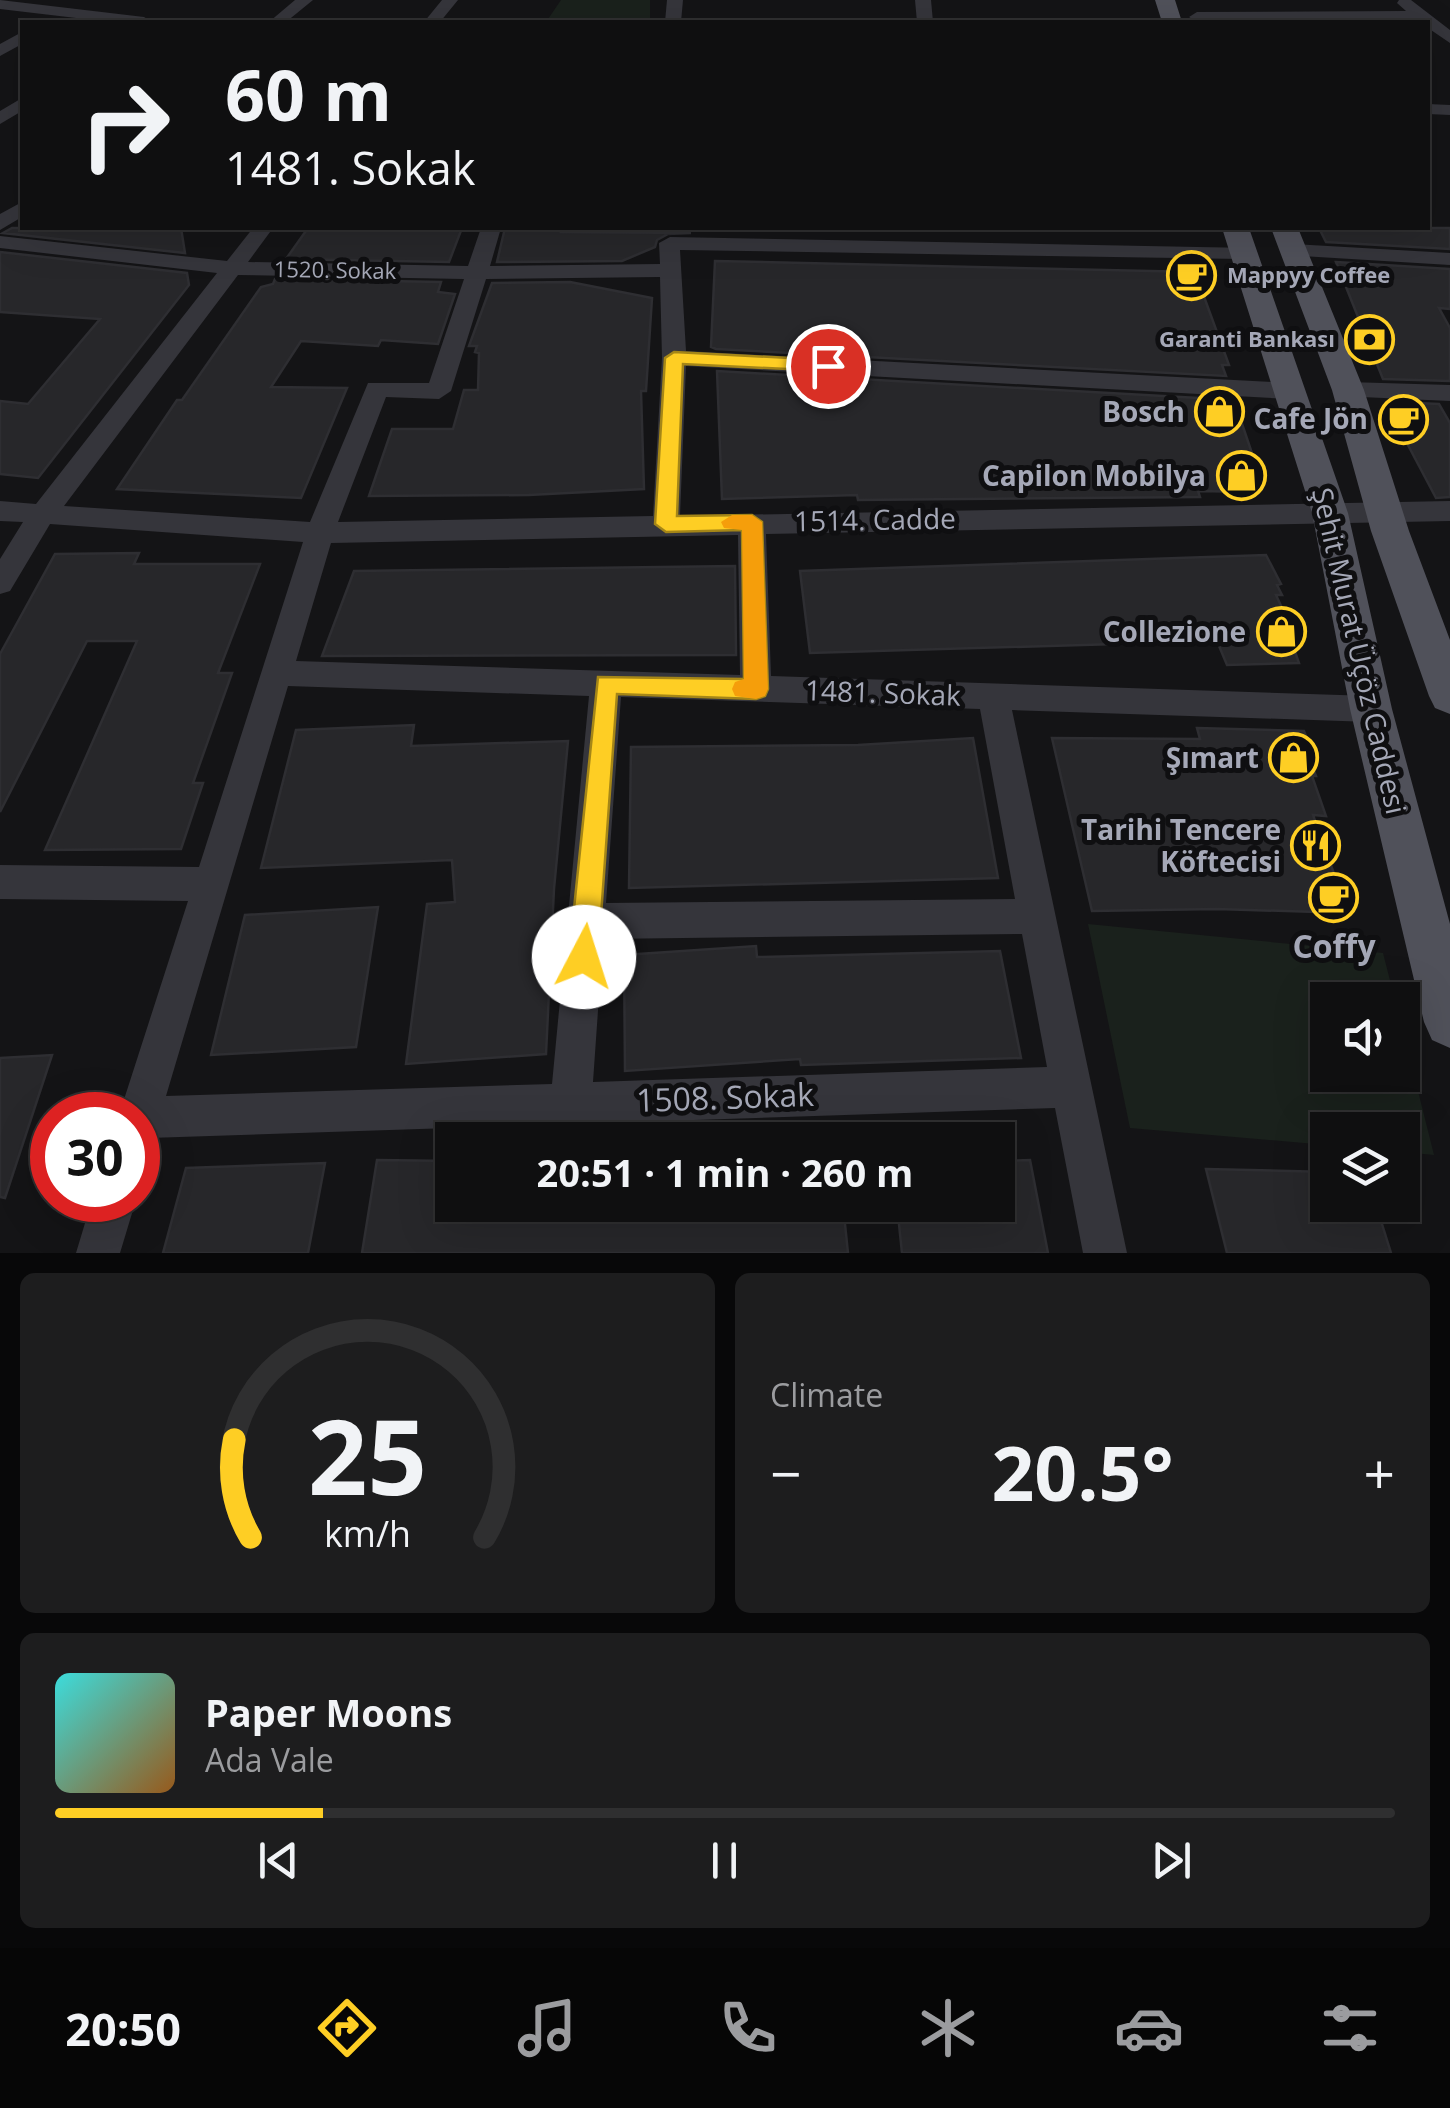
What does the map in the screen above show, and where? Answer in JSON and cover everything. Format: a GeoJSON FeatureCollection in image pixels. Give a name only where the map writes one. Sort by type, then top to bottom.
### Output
{"type":"FeatureCollection","features":[{"type":"Feature","properties":{"kind":"main road","name":"Şehit Murat Üçöz Caddesi"},"geometry":{"type":"LineString","coordinates":[[1288,239],[1348,390],[1388,511],[1390,530],[1449,692]]}},
{"type":"Feature","properties":{"kind":"main road","name":"Şehit Murat Üçöz Caddesi"},"geometry":{"type":"LineString","coordinates":[[1238,240],[1330,513],[1370,709],[1450,1022]]}},
{"type":"Feature","properties":{"kind":"street"},"geometry":{"type":"LineString","coordinates":[[49,20],[83,0]]}},
{"type":"Feature","properties":{"kind":"street"},"geometry":{"type":"LineString","coordinates":[[279,20],[304,0]]}},
{"type":"Feature","properties":{"kind":"street"},"geometry":{"type":"LineString","coordinates":[[434,20],[450,0]]}},
{"type":"Feature","properties":{"kind":"street"},"geometry":{"type":"LineString","coordinates":[[1402,0],[1425,20]]}},
{"type":"Feature","properties":{"kind":"street"},"geometry":{"type":"LineString","coordinates":[[0,4],[128,20]]}},
{"type":"Feature","properties":{"kind":"street"},"geometry":{"type":"LineString","coordinates":[[1196,13],[1420,16]]}},
{"type":"Feature","properties":{"kind":"street"},"geometry":{"type":"LineString","coordinates":[[4,60],[20,40]]}},
{"type":"Feature","properties":{"kind":"street"},"geometry":{"type":"LineString","coordinates":[[0,120],[20,105]]}},
{"type":"Feature","properties":{"kind":"street"},"geometry":{"type":"LineString","coordinates":[[0,582],[41,516],[262,230]]}},
{"type":"Feature","properties":{"kind":"street"},"geometry":{"type":"LineString","coordinates":[[147,1092],[320,534],[377,389],[439,391],[490,230]]}},
{"type":"Feature","properties":{"kind":"street"},"geometry":{"type":"LineString","coordinates":[[666,524],[674,358],[670,236],[1238,240]]}},
{"type":"Feature","properties":{"kind":"street"},"geometry":{"type":"LineString","coordinates":[[1288,239],[1450,260]]}},
{"type":"Feature","properties":{"kind":"street","name":"1520. Sokak"},"geometry":{"type":"LineString","coordinates":[[0,242],[234,268],[476,273],[671,270]]}},
{"type":"Feature","properties":{"kind":"street"},"geometry":{"type":"LineString","coordinates":[[674,358],[1289,391]]}},
{"type":"Feature","properties":{"kind":"street"},"geometry":{"type":"LineString","coordinates":[[1348,390],[1450,392]]}},
{"type":"Feature","properties":{"kind":"street","name":"1514. Cadde"},"geometry":{"type":"LineString","coordinates":[[0,511],[320,534],[1450,510]]}},
{"type":"Feature","properties":{"kind":"street"},"geometry":{"type":"LineString","coordinates":[[752,522],[756,689]]}},
{"type":"Feature","properties":{"kind":"street","name":"1481. Sokak"},"geometry":{"type":"LineString","coordinates":[[276,673],[1370,709]]}},
{"type":"Feature","properties":{"kind":"street"},"geometry":{"type":"LineString","coordinates":[[572,1103],[606,684]]}},
{"type":"Feature","properties":{"kind":"street"},"geometry":{"type":"LineString","coordinates":[[993,697],[1105,1253]]}},
{"type":"Feature","properties":{"kind":"street"},"geometry":{"type":"LineString","coordinates":[[0,882],[211,884]]}},
{"type":"Feature","properties":{"kind":"street"},"geometry":{"type":"LineString","coordinates":[[586,920],[1037,916]]}},
{"type":"Feature","properties":{"kind":"street","name":"1508. Sokak"},"geometry":{"type":"LineString","coordinates":[[160,1119],[1072,1087]]}},
{"type":"Feature","properties":{"kind":"street"},"geometry":{"type":"LineString","coordinates":[[98,1253],[107,1222]]}},
{"type":"Feature","properties":{"kind":"shaded area"},"geometry":{"type":"Polygon","coordinates":[[[561,0],[650,0],[650,20],[547,20],[561,0]]]}},
{"type":"Feature","properties":{"kind":"shaded area"},"geometry":{"type":"Polygon","coordinates":[[[1088,924],[1383,953],[1390,982],[1310,982],[1310,1092],[1418,1092],[1434,1155],[1420,1154],[1420,1112],[1310,1112],[1310,1144],[1130,1128],[1088,924]]]}},
{"type":"Feature","properties":{"kind":"building"},"geometry":{"type":"Polygon","coordinates":[[[12,228],[181,230],[185,253],[3,233],[12,228]]]}},
{"type":"Feature","properties":{"kind":"building"},"geometry":{"type":"Polygon","coordinates":[[[1450,228],[1450,249],[1326,242],[1320,230],[1450,228]]]}},
{"type":"Feature","properties":{"kind":"building"},"geometry":{"type":"Polygon","coordinates":[[[307,230],[461,230],[449,262],[286,259],[307,230]]]}},
{"type":"Feature","properties":{"kind":"building"},"geometry":{"type":"Polygon","coordinates":[[[505,230],[691,233],[668,234],[657,240],[655,247],[622,261],[497,262],[505,230]]]}},
{"type":"Feature","properties":{"kind":"building"},"geometry":{"type":"Polygon","coordinates":[[[0,252],[187,273],[189,285],[38,478],[0,474],[0,401],[28,404],[100,319],[0,312],[0,252]]]}},
{"type":"Feature","properties":{"kind":"building"},"geometry":{"type":"Polygon","coordinates":[[[715,261],[1195,272],[1229,365],[1222,365],[1226,376],[716,349],[711,347],[715,261]]]}},
{"type":"Feature","properties":{"kind":"building"},"geometry":{"type":"Polygon","coordinates":[[[1336,262],[1450,269],[1450,309],[1439,308],[1450,328],[1450,381],[1383,379],[1336,262]]]}},
{"type":"Feature","properties":{"kind":"building"},"geometry":{"type":"Polygon","coordinates":[[[275,279],[441,282],[438,292],[455,294],[438,344],[381,340],[378,346],[301,341],[271,387],[347,388],[301,498],[117,489],[261,287],[273,284],[275,279]]]}},
{"type":"Feature","properties":{"kind":"building"},"geometry":{"type":"Polygon","coordinates":[[[570,282],[652,298],[646,391],[641,391],[644,489],[529,495],[369,496],[392,429],[453,429],[464,390],[478,390],[479,353],[475,352],[477,346],[469,346],[492,283],[570,282]]]}},
{"type":"Feature","properties":{"kind":"building"},"geometry":{"type":"Polygon","coordinates":[[[717,371],[1234,400],[1262,483],[1253,492],[1198,491],[1200,497],[858,500],[857,495],[722,499],[717,371]]]}},
{"type":"Feature","properties":{"kind":"building"},"geometry":{"type":"Polygon","coordinates":[[[1394,402],[1439,404],[1450,423],[1450,497],[1436,498],[1390,411],[1398,412],[1394,402]]]}},
{"type":"Feature","properties":{"kind":"building"},"geometry":{"type":"Polygon","coordinates":[[[139,553],[134,564],[260,564],[218,673],[232,673],[193,783],[203,783],[181,849],[45,850],[137,641],[87,641],[0,812],[0,654],[55,554],[139,553]]]}},
{"type":"Feature","properties":{"kind":"building"},"geometry":{"type":"Polygon","coordinates":[[[1266,555],[1281,584],[1277,585],[1282,595],[1276,595],[1293,632],[1288,632],[1299,663],[1227,665],[1217,641],[810,653],[800,571],[1266,555]]]}},
{"type":"Feature","properties":{"kind":"building"},"geometry":{"type":"Polygon","coordinates":[[[735,566],[736,655],[322,656],[354,571],[735,566]]]}},
{"type":"Feature","properties":{"kind":"building"},"geometry":{"type":"Polygon","coordinates":[[[414,725],[411,746],[568,741],[554,889],[546,1054],[406,1064],[427,904],[455,902],[452,860],[261,868],[296,730],[414,725]]]}},
{"type":"Feature","properties":{"kind":"building"},"geometry":{"type":"Polygon","coordinates":[[[1197,728],[1304,731],[1314,758],[1309,758],[1316,776],[1312,776],[1326,816],[1313,815],[1348,913],[1092,911],[1052,738],[1200,739],[1197,728]]]}},
{"type":"Feature","properties":{"kind":"building"},"geometry":{"type":"Polygon","coordinates":[[[973,738],[998,878],[629,888],[631,747],[858,745],[973,738]]]}},
{"type":"Feature","properties":{"kind":"building"},"geometry":{"type":"Polygon","coordinates":[[[378,907],[356,1047],[211,1055],[245,915],[378,907]]]}},
{"type":"Feature","properties":{"kind":"building"},"geometry":{"type":"Polygon","coordinates":[[[756,946],[757,957],[1000,951],[1021,1058],[801,1065],[800,1059],[625,1071],[624,955],[756,946]]]}},
{"type":"Feature","properties":{"kind":"building"},"geometry":{"type":"Polygon","coordinates":[[[52,1055],[40,1092],[30,1092],[30,1122],[5,1198],[0,1197],[0,1058],[52,1055]]]}},
{"type":"Feature","properties":{"kind":"building"},"geometry":{"type":"Polygon","coordinates":[[[377,1160],[435,1161],[435,1222],[845,1222],[848,1253],[362,1253],[377,1160]]]}},
{"type":"Feature","properties":{"kind":"building"},"geometry":{"type":"Polygon","coordinates":[[[1015,1160],[1030,1160],[1048,1253],[902,1253],[899,1222],[1015,1222],[1015,1160]]]}},
{"type":"Feature","properties":{"kind":"building"},"geometry":{"type":"Polygon","coordinates":[[[325,1163],[308,1253],[163,1253],[186,1168],[325,1163]]]}},
{"type":"Feature","properties":{"kind":"building"},"geometry":{"type":"Polygon","coordinates":[[[1206,1169],[1310,1172],[1310,1222],[1381,1222],[1391,1253],[1227,1253],[1206,1169]]]}},
{"type":"Feature","properties":{"kind":"slow traffic"},"geometry":{"type":"LineString","coordinates":[[732,522],[752,522],[756,689],[744,689]]}},
{"type":"Feature","properties":{"kind":"place","name":"Mappyy Coffee"},"geometry":{"type":"Point","coordinates":[1192,275]}},
{"type":"Feature","properties":{"kind":"place","name":"Garanti Bankası"},"geometry":{"type":"Point","coordinates":[1370,339]}},
{"type":"Feature","properties":{"kind":"place","name":"Bosch"},"geometry":{"type":"Point","coordinates":[1220,412]}},
{"type":"Feature","properties":{"kind":"place","name":"Cafe Jön"},"geometry":{"type":"Point","coordinates":[1403,419]}},
{"type":"Feature","properties":{"kind":"place","name":"Capilon Mobilya"},"geometry":{"type":"Point","coordinates":[1241,476]}},
{"type":"Feature","properties":{"kind":"place","name":"Collezione"},"geometry":{"type":"Point","coordinates":[1281,632]}},
{"type":"Feature","properties":{"kind":"place","name":"Şımart"},"geometry":{"type":"Point","coordinates":[1294,758]}},
{"type":"Feature","properties":{"kind":"place","name":"Tarihi Tencere Köftecisi"},"geometry":{"type":"Point","coordinates":[1316,846]}},
{"type":"Feature","properties":{"kind":"place","name":"Coffy"},"geometry":{"type":"Point","coordinates":[1334,897]}},
{"type":"Feature","properties":{"kind":"route"},"geometry":{"type":"LineString","coordinates":[[584,957],[606,684],[756,689],[752,522],[666,524],[674,358],[828,366]]}}]}
